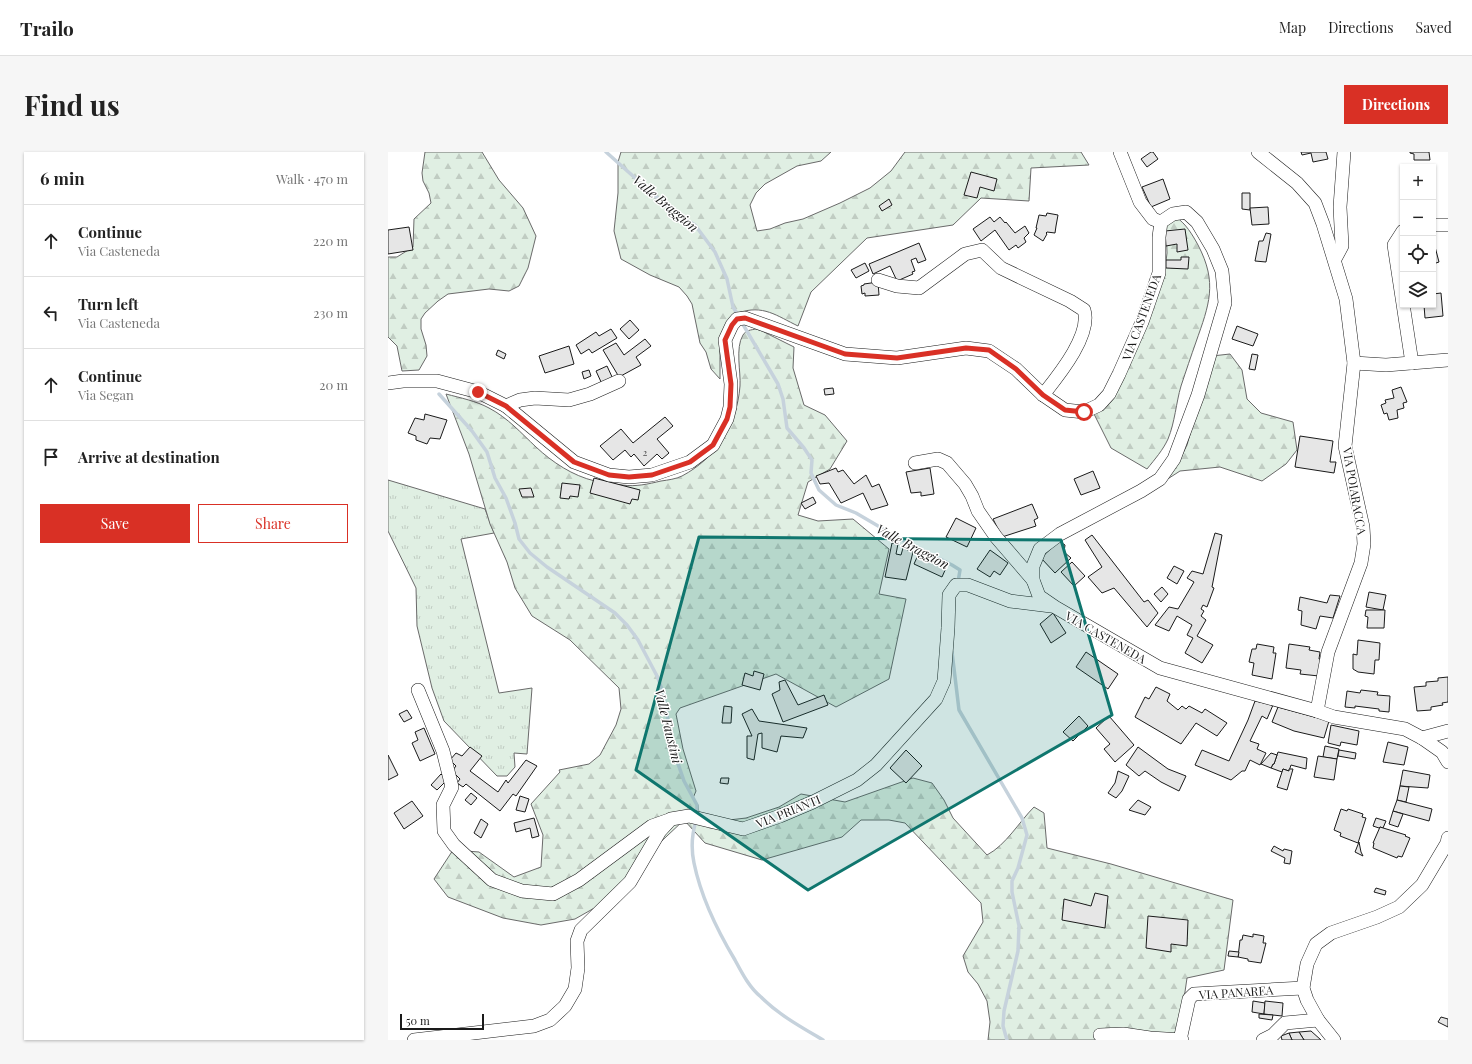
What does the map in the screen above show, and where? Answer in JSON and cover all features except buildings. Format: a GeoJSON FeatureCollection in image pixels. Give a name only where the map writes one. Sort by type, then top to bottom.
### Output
{"type":"FeatureCollection","features":[{"type":"Feature","properties":{"kind":"street"},"geometry":{"type":"LineString","coordinates":[[1033,580],[1033,566],[1040,549],[1060,534],[1141,491],[1160,479],[1174,459],[1198,395],[1225,303],[1222,271],[1213,249],[1197,222],[1186,212],[1173,214],[1161,222],[1153,219],[1140,202],[1120,152]]}},
{"type":"Feature","properties":{"kind":"street","name":"VIA POIARACCA"},"geometry":{"type":"LineString","coordinates":[[1258,152],[1297,183],[1315,203],[1324,224],[1346,299],[1354,363],[1345,446],[1363,527],[1364,544],[1361,563],[1328,652],[1317,711]]}},
{"type":"Feature","properties":{"kind":"street"},"geometry":{"type":"LineString","coordinates":[[1335,259],[1342,246],[1340,207],[1344,152]]}},
{"type":"Feature","properties":{"kind":"street","name":"VIA CASTENEDA"},"geometry":{"type":"LineString","coordinates":[[506,406],[574,462],[609,475],[629,477],[652,475],[690,462],[713,445],[727,419],[730,407],[731,384],[725,340],[732,325],[737,319],[745,318],[845,354],[897,358],[966,348],[989,350],[1016,369],[1043,395],[1065,410],[1084,412],[1100,406],[1109,394],[1142,322],[1159,273],[1159,237],[1161,222]]}},
{"type":"Feature","properties":{"kind":"street"},"geometry":{"type":"LineString","coordinates":[[1436,225],[1448,225]]}},
{"type":"Feature","properties":{"kind":"street"},"geometry":{"type":"LineString","coordinates":[[1400,236],[1394,245],[1412,363]]}},
{"type":"Feature","properties":{"kind":"street"},"geometry":{"type":"LineString","coordinates":[[878,280],[897,286],[919,288],[965,254],[982,250],[1001,268],[1070,301],[1084,310],[1086,318],[1084,331],[1073,352],[1043,395]]}},
{"type":"Feature","properties":{"kind":"street"},"geometry":{"type":"LineString","coordinates":[[1354,363],[1386,365],[1448,360]]}},
{"type":"Feature","properties":{"kind":"street"},"geometry":{"type":"LineString","coordinates":[[388,383],[403,381],[437,381],[478,392],[506,406],[520,400],[535,398],[569,400],[590,394],[619,381]]}},
{"type":"Feature","properties":{"kind":"street","name":"VIA CASTENEDA"},"geometry":{"type":"LineString","coordinates":[[915,463],[938,459],[947,463],[972,496],[978,511],[996,537],[1033,580],[1039,596],[1055,607],[1160,668],[1334,717],[1405,729],[1422,738],[1442,752],[1448,762]]}},
{"type":"Feature","properties":{"kind":"street","name":"VIA PRIANTI"},"geometry":{"type":"LineString","coordinates":[[671,819],[689,816],[743,829],[813,802],[857,780],[876,766],[936,699],[944,681],[949,595],[956,585],[968,586],[1010,601],[1055,607]]}},
{"type":"Feature","properties":{"kind":"street"},"geometry":{"type":"LineString","coordinates":[[418,690],[443,751],[452,787],[443,805],[444,831],[454,845],[492,880],[522,891],[553,894],[579,880],[652,826],[671,819]]}},
{"type":"Feature","properties":{"kind":"street"},"geometry":{"type":"LineString","coordinates":[[1422,738],[1448,731]]}},
{"type":"Feature","properties":{"kind":"street"},"geometry":{"type":"LineString","coordinates":[[414,1040],[534,1026],[550,1020],[565,1006],[575,989],[578,968],[577,941],[581,930],[630,882],[660,831],[671,819]]}},
{"type":"Feature","properties":{"kind":"street"},"geometry":{"type":"LineString","coordinates":[[1334,1040],[1318,1020],[1307,1000],[1303,988],[1307,964],[1316,944],[1331,933],[1377,918],[1399,907],[1422,885],[1447,843],[1448,838]]}},
{"type":"Feature","properties":{"kind":"street","name":"VIA PANAREA"},"geometry":{"type":"LineString","coordinates":[[1181,1040],[1188,999],[1194,994],[1303,988]]}},
{"type":"Feature","properties":{"kind":"street"},"geometry":{"type":"LineString","coordinates":[[1264,1040],[1273,1035],[1285,1023],[1318,1020]]}},
{"type":"Feature","properties":{"kind":"street"},"geometry":{"type":"LineString","coordinates":[[1100,1035],[1124,1034],[1150,1038],[1181,1040]]}},
{"type":"Feature","properties":{"kind":"highlighted area"},"geometry":{"type":"Polygon","coordinates":[[[699,537],[1061,540],[1112,715],[808,890],[636,770],[699,537]]]}},
{"type":"Feature","properties":{"kind":"green space"},"geometry":{"type":"Polygon","coordinates":[[[425,152],[482,152],[499,180],[523,208],[536,236],[528,268],[519,286],[509,291],[489,289],[448,294],[425,313],[421,319],[421,329],[426,345],[427,356],[419,370],[402,371],[397,346],[388,337],[388,257],[397,257],[413,247],[414,219],[431,203],[429,193],[423,181],[422,173],[425,152]]]}},
{"type":"Feature","properties":{"kind":"green space"},"geometry":{"type":"Polygon","coordinates":[[[621,152],[831,152],[821,161],[797,166],[765,184],[756,193],[750,205],[757,231],[770,229],[785,223],[803,219],[870,188],[891,171],[905,152],[1081,152],[1089,165],[1031,168],[1029,201],[981,198],[953,225],[867,238],[811,292],[798,326],[770,312],[755,310],[738,313],[720,340],[720,379],[711,369],[706,352],[700,343],[692,304],[687,296],[679,287],[650,275],[621,259],[614,231],[618,193],[618,162],[621,152]]]}},
{"type":"Feature","properties":{"kind":"green space"},"geometry":{"type":"Polygon","coordinates":[[[1176,217],[1191,233],[1204,259],[1210,283],[1208,305],[1181,386],[1168,439],[1164,447],[1147,469],[1111,448],[1093,412],[1165,270],[1167,253],[1166,225],[1176,217]]]}},
{"type":"Feature","properties":{"kind":"green space"},"geometry":{"type":"Polygon","coordinates":[[[756,329],[794,347],[793,368],[804,405],[825,415],[847,441],[830,469],[808,482],[798,515],[818,521],[853,519],[889,549],[879,594],[906,599],[889,679],[836,707],[776,674],[680,708],[676,714],[683,749],[696,791],[693,798],[698,805],[699,814],[729,820],[746,818],[779,807],[801,794],[845,802],[913,778],[932,783],[944,800],[953,818],[987,855],[994,851],[1006,839],[1034,807],[1044,813],[1047,848],[1111,864],[1233,900],[1224,970],[1187,978],[1178,1040],[988,1040],[990,1022],[987,1001],[978,984],[968,972],[963,956],[983,922],[981,903],[905,823],[889,820],[861,820],[842,837],[762,860],[705,843],[684,820],[650,852],[619,894],[575,919],[541,925],[503,918],[448,897],[434,879],[453,850],[479,852],[514,877],[541,867],[543,835],[531,804],[560,772],[559,770],[589,764],[600,755],[616,725],[621,709],[619,688],[570,640],[532,616],[515,588],[507,562],[490,524],[469,454],[446,394],[479,403],[496,412],[514,426],[549,458],[563,468],[587,479],[598,482],[632,486],[677,478],[694,469],[705,460],[723,439],[734,414],[738,400],[740,386],[739,346],[743,335],[746,332],[756,329]]]}},
{"type":"Feature","properties":{"kind":"green space"},"geometry":{"type":"Polygon","coordinates":[[[1230,354],[1242,370],[1247,399],[1261,413],[1293,422],[1297,450],[1286,464],[1262,481],[1220,467],[1180,471],[1163,482],[1179,461],[1187,445],[1212,356],[1230,354]]]}},
{"type":"Feature","properties":{"kind":"green space"},"geometry":{"type":"Polygon","coordinates":[[[388,480],[485,509],[494,533],[461,539],[499,693],[532,688],[527,754],[514,753],[515,767],[507,776],[497,776],[444,721],[432,688],[417,626],[416,588],[388,531],[388,480]]]}},
{"type":"Feature","properties":{"kind":"waterway","name":"Valle Braggion"},"geometry":{"type":"LineString","coordinates":[[606,152],[671,210],[695,225],[715,252],[727,279],[733,307],[738,315]]}},
{"type":"Feature","properties":{"kind":"waterway","name":"Valle Braggion"},"geometry":{"type":"LineString","coordinates":[[741,321],[778,384],[783,399],[787,428],[812,460],[811,473],[819,490],[836,505],[856,513],[902,540],[960,570],[958,582]]}},
{"type":"Feature","properties":{"kind":"waterway","name":"Valle Faustini"},"geometry":{"type":"LineString","coordinates":[[439,394],[472,431],[487,452],[495,478],[506,498],[519,539],[530,553],[547,567],[615,613],[627,625],[638,640],[657,676],[663,692],[673,749],[684,781],[697,805],[697,815]]}},
{"type":"Feature","properties":{"kind":"waterway","name":"Valle Braggion"},"geometry":{"type":"LineString","coordinates":[[952,652],[959,710],[1022,818],[1027,835],[1018,868],[1012,881],[1012,892],[1019,926],[1018,951],[1004,1011],[1003,1026],[1007,1040]]}},
{"type":"Feature","properties":{"kind":"waterway","name":"Valle Faustini"},"geometry":{"type":"LineString","coordinates":[[696,821],[692,852],[697,876],[705,901],[716,925],[743,975],[757,993],[775,1009],[823,1040]]}},
{"type":"Feature","properties":{"kind":"route"},"geometry":{"type":"LineString","coordinates":[[478,392],[506,406],[574,462],[609,475],[629,477],[652,475],[690,462],[713,445],[727,419],[730,407],[731,384],[725,340],[732,325],[737,319],[745,318],[845,354],[897,358],[966,348],[989,350],[1016,369],[1043,395],[1065,410],[1084,412]]}}]}
